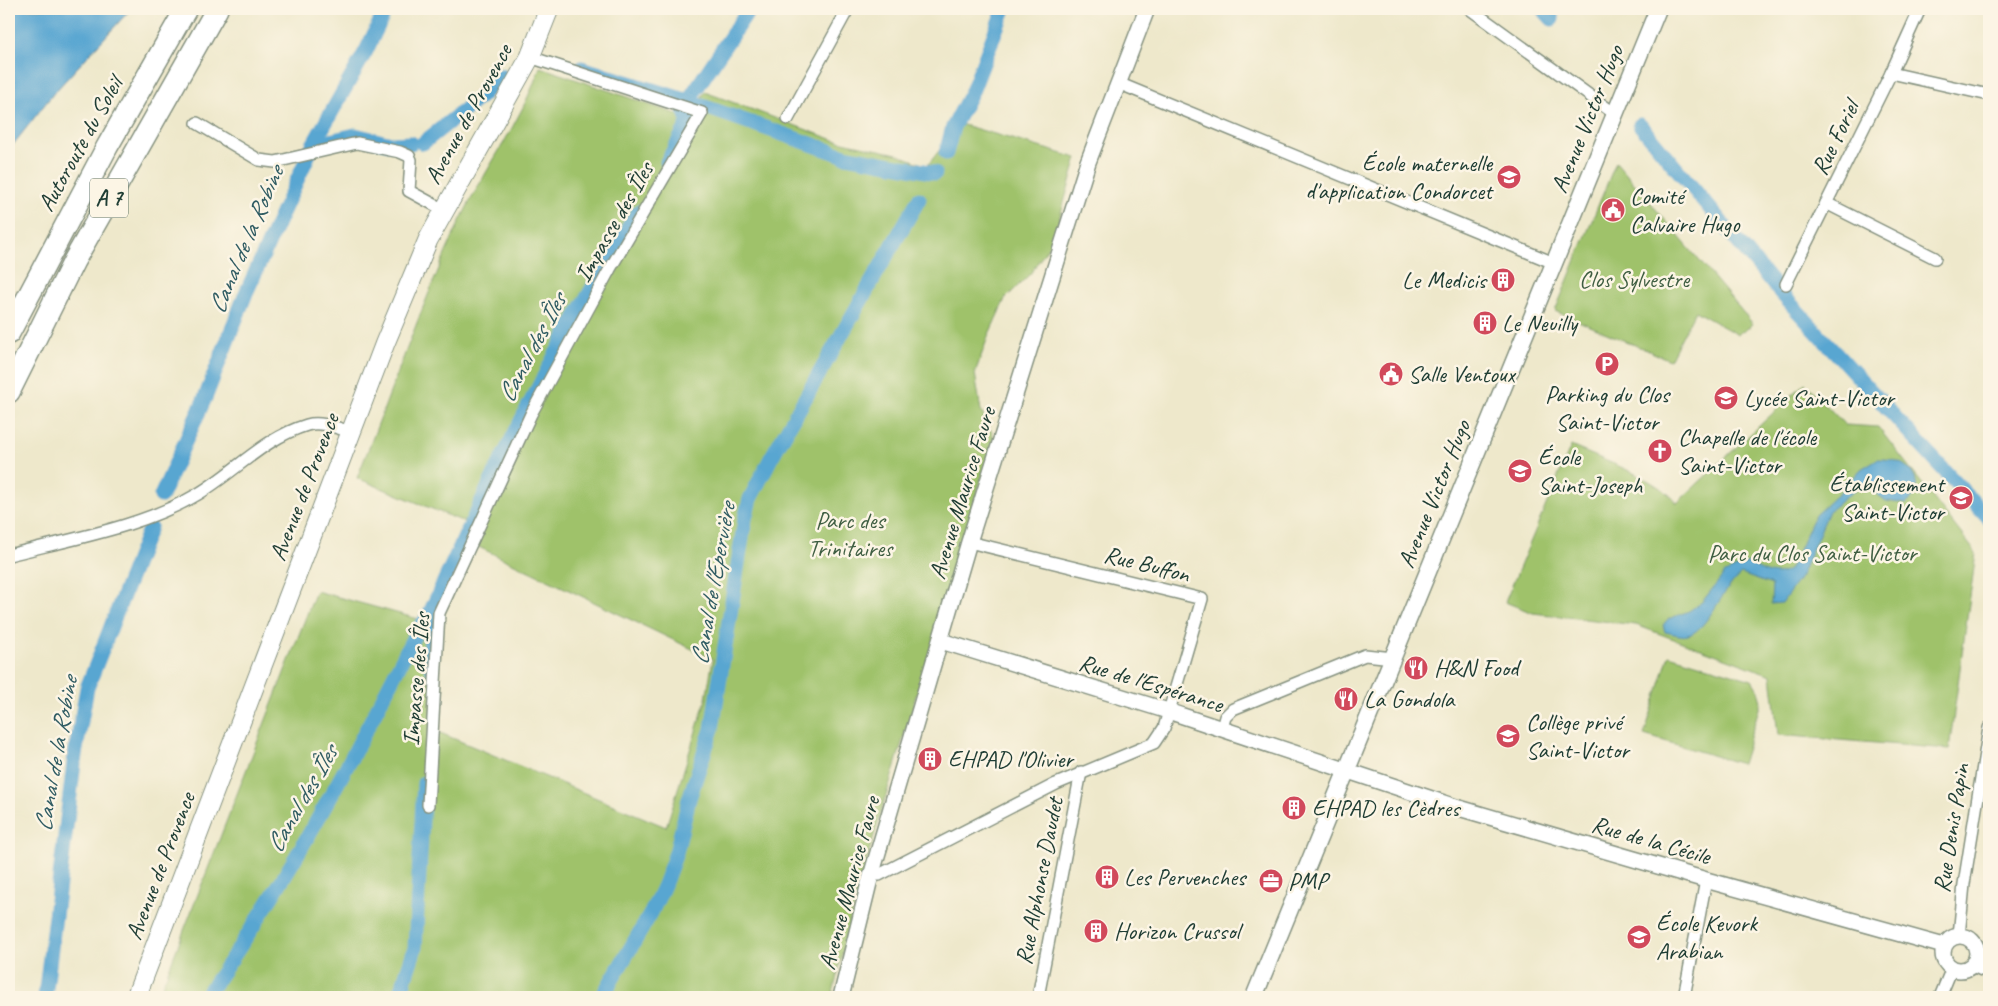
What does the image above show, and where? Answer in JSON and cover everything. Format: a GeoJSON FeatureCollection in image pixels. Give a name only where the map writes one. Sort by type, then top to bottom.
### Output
{"type":"FeatureCollection","features":[{"type":"Feature","properties":{"kind":"highway","name":"Autoroute du Soleil"},"geometry":{"type":"LineString","coordinates":[[9,333],[98,164],[186,9]]}},
{"type":"Feature","properties":{"kind":"highway","name":"A 7"},"geometry":{"type":"LineString","coordinates":[[9,392],[74,261],[217,9]]}},
{"type":"Feature","properties":{"kind":"main road","name":"Avenue de Provence"},"geometry":{"type":"LineString","coordinates":[[136,997],[351,432],[424,248],[530,57],[549,9]]}},
{"type":"Feature","properties":{"kind":"main road","name":"Avenue Victor Hugo"},"geometry":{"type":"LineString","coordinates":[[1254,997],[1658,9]]}},
{"type":"Feature","properties":{"kind":"street"},"geometry":{"type":"LineString","coordinates":[[788,119],[848,9]]}},
{"type":"Feature","properties":{"kind":"street","name":"Avenue Maurice Faure"},"geometry":{"type":"LineString","coordinates":[[841,997],[872,874],[969,542],[1088,162],[1147,9]]}},
{"type":"Feature","properties":{"kind":"street"},"geometry":{"type":"LineString","coordinates":[[1470,9],[1615,114]]}},
{"type":"Feature","properties":{"kind":"street","name":"Rue Foriel"},"geometry":{"type":"LineString","coordinates":[[1786,284],[1891,74],[1920,9]]}},
{"type":"Feature","properties":{"kind":"street","name":"Impasse des Îles"},"geometry":{"type":"LineString","coordinates":[[428,805],[439,613],[531,414],[610,269],[702,113],[530,57]]}},
{"type":"Feature","properties":{"kind":"street"},"geometry":{"type":"LineString","coordinates":[[1891,74],[1989,95]]}},
{"type":"Feature","properties":{"kind":"street"},"geometry":{"type":"LineString","coordinates":[[1118,83],[1554,263]]}},
{"type":"Feature","properties":{"kind":"street"},"geometry":{"type":"LineString","coordinates":[[197,123],[259,160],[274,162],[350,143],[400,152],[409,156],[411,160],[409,191],[444,210]]}},
{"type":"Feature","properties":{"kind":"street"},"geometry":{"type":"LineString","coordinates":[[1826,203],[1935,258]]}},
{"type":"Feature","properties":{"kind":"street"},"geometry":{"type":"LineString","coordinates":[[9,555],[138,520],[180,504],[220,479],[277,437],[308,425],[320,424],[351,432]]}},
{"type":"Feature","properties":{"kind":"street","name":"Rue Buffon"},"geometry":{"type":"LineString","coordinates":[[969,542],[1202,600],[1168,711]]}},
{"type":"Feature","properties":{"kind":"street","name":"Rue de l'Espérance"},"geometry":{"type":"LineString","coordinates":[[941,641],[1222,728],[1348,770]]}},
{"type":"Feature","properties":{"kind":"street"},"geometry":{"type":"LineString","coordinates":[[1222,728],[1225,717],[1233,709],[1365,654],[1393,658]]}},
{"type":"Feature","properties":{"kind":"street"},"geometry":{"type":"LineString","coordinates":[[872,874],[880,876],[1082,772],[1154,743],[1160,736],[1168,711]]}},
{"type":"Feature","properties":{"kind":"street","name":"Rue Denis Papin"},"geometry":{"type":"LineString","coordinates":[[1959,936],[1964,884],[1989,728]]}},
{"type":"Feature","properties":{"kind":"street","name":"Rue de la Cécile"},"geometry":{"type":"LineString","coordinates":[[1348,770],[1459,808],[1706,880],[1944,946]]}},
{"type":"Feature","properties":{"kind":"street","name":"Rue Alphonse Daudet"},"geometry":{"type":"LineString","coordinates":[[1038,997],[1082,772]]}},
{"type":"Feature","properties":{"kind":"street"},"geometry":{"type":"LineString","coordinates":[[1684,997],[1706,880]]}},
{"type":"Feature","properties":{"kind":"street"},"geometry":{"type":"LineString","coordinates":[[1959,936],[1971,940],[1975,946],[1976,959],[1973,964],[1963,970],[1952,968],[1944,958],[1944,946],[1953,937],[1959,936]]}},
{"type":"Feature","properties":{"kind":"street"},"geometry":{"type":"LineString","coordinates":[[1973,964],[1989,971]]}},
{"type":"Feature","properties":{"kind":"street"},"geometry":{"type":"LineString","coordinates":[[1940,997],[1952,968]]}},
{"type":"Feature","properties":{"kind":"green space","name":"Parc des Trinitaires"},"geometry":{"type":"Polygon","coordinates":[[[540,67],[688,118],[705,92],[834,140],[897,154],[927,166],[960,124],[1077,158],[1053,240],[1030,274],[1005,299],[989,334],[975,373],[981,411],[994,437],[857,892],[832,997],[158,997],[316,591],[433,623],[438,732],[666,827],[706,699],[713,659],[462,539],[469,524],[357,478],[419,317],[460,221],[523,107],[540,67]]]}},
{"type":"Feature","properties":{"kind":"green space","name":"Clos Sylvestre"},"geometry":{"type":"Polygon","coordinates":[[[1616,162],[1753,324],[1743,332],[1738,335],[1695,311],[1670,360],[1555,311],[1616,162]]]}},
{"type":"Feature","properties":{"kind":"green space","name":"Parc du Clos Saint-Victor"},"geometry":{"type":"Polygon","coordinates":[[[1805,383],[1845,425],[1878,427],[1976,553],[1949,749],[1778,735],[1771,675],[1636,625],[1533,613],[1505,602],[1571,446],[1613,463],[1643,478],[1668,494],[1677,503],[1805,383]]]}},
{"type":"Feature","properties":{"kind":"green space"},"geometry":{"type":"Polygon","coordinates":[[[1669,655],[1752,680],[1758,690],[1761,702],[1742,764],[1644,735],[1669,655]]]}},
{"type":"Feature","properties":{"kind":"water"},"geometry":{"type":"Polygon","coordinates":[[[9,9],[131,9],[53,94],[9,150],[9,9]]]}},
{"type":"Feature","properties":{"kind":"water"},"geometry":{"type":"Polygon","coordinates":[[[1877,459],[1901,463],[1912,473],[1915,479],[1916,492],[1906,504],[1886,501],[1868,487],[1861,485],[1829,511],[1801,576],[1782,603],[1771,604],[1772,585],[1741,574],[1727,589],[1702,626],[1695,632],[1682,636],[1665,632],[1663,625],[1668,619],[1689,611],[1702,602],[1725,573],[1748,563],[1774,574],[1780,574],[1790,569],[1815,515],[1861,469],[1877,459]]]}},
{"type":"Feature","properties":{"kind":"waterway","name":"Canal de la Robine"},"geometry":{"type":"LineString","coordinates":[[161,496],[205,398],[246,293],[313,145],[366,51],[386,9]]}},
{"type":"Feature","properties":{"kind":"waterway","name":"Canal des Îles"},"geometry":{"type":"LineString","coordinates":[[688,101],[749,9]]}},
{"type":"Feature","properties":{"kind":"waterway","name":"Canal de l'Epervière"},"geometry":{"type":"LineString","coordinates":[[946,153],[953,127],[973,89],[1004,9]]}},
{"type":"Feature","properties":{"kind":"waterway"},"geometry":{"type":"LineString","coordinates":[[1543,9],[1552,19]]}},
{"type":"Feature","properties":{"kind":"waterway"},"geometry":{"type":"LineString","coordinates":[[581,68],[688,101],[845,156],[935,173]]}},
{"type":"Feature","properties":{"kind":"waterway"},"geometry":{"type":"LineString","coordinates":[[423,143],[479,98],[501,76]]}},
{"type":"Feature","properties":{"kind":"waterway","name":"Canal des Îles"},"geometry":{"type":"LineString","coordinates":[[667,162],[689,122],[684,110]]}},
{"type":"Feature","properties":{"kind":"waterway"},"geometry":{"type":"LineString","coordinates":[[1640,125],[1779,291],[1989,519]]}},
{"type":"Feature","properties":{"kind":"waterway"},"geometry":{"type":"LineString","coordinates":[[313,145],[355,135],[391,144],[411,143]]}},
{"type":"Feature","properties":{"kind":"waterway","name":"Canal de l'Epervière"},"geometry":{"type":"LineString","coordinates":[[602,997],[651,913],[676,853],[689,799],[712,729],[745,519],[750,499],[771,458],[919,199]]}},
{"type":"Feature","properties":{"kind":"waterway","name":"Canal des Îles"},"geometry":{"type":"LineString","coordinates":[[205,997],[264,909],[318,819],[416,632],[428,617],[526,411],[580,310],[638,212]]}},
{"type":"Feature","properties":{"kind":"waterway","name":"Canal de la Robine"},"geometry":{"type":"LineString","coordinates":[[45,997],[75,755],[87,688],[150,527]]}},
{"type":"Feature","properties":{"kind":"waterway","name":"Canal des Îles"},"geometry":{"type":"LineString","coordinates":[[428,617],[431,668]]}},
{"type":"Feature","properties":{"kind":"waterway","name":"Canal des Îles"},"geometry":{"type":"LineString","coordinates":[[399,997],[415,948],[424,783]]}},
{"type":"Feature","properties":{"kind":"place","name":"École maternelle d'application Condorcet"},"geometry":{"type":"Point","coordinates":[1509,177]}},
{"type":"Feature","properties":{"kind":"place","name":"Comité Calvaire Hugo"},"geometry":{"type":"Point","coordinates":[1613,210]}},
{"type":"Feature","properties":{"kind":"place","name":"Le Medicis"},"geometry":{"type":"Point","coordinates":[1503,280]}},
{"type":"Feature","properties":{"kind":"place","name":"Le Neuilly"},"geometry":{"type":"Point","coordinates":[1485,323]}},
{"type":"Feature","properties":{"kind":"place","name":"Parking du Clos Saint-Victor"},"geometry":{"type":"Point","coordinates":[1607,364]}},
{"type":"Feature","properties":{"kind":"place","name":"Salle Ventoux"},"geometry":{"type":"Point","coordinates":[1391,374]}},
{"type":"Feature","properties":{"kind":"place","name":"Lycée Saint-Victor"},"geometry":{"type":"Point","coordinates":[1726,398]}},
{"type":"Feature","properties":{"kind":"place","name":"Chapelle de l'école Saint-Victor"},"geometry":{"type":"Point","coordinates":[1660,451]}},
{"type":"Feature","properties":{"kind":"place","name":"École Saint-Joseph"},"geometry":{"type":"Point","coordinates":[1520,471]}},
{"type":"Feature","properties":{"kind":"place","name":"Établissement Saint-Victor"},"geometry":{"type":"Point","coordinates":[1961,498]}},
{"type":"Feature","properties":{"kind":"place","name":"H&N Food"},"geometry":{"type":"Point","coordinates":[1416,668]}},
{"type":"Feature","properties":{"kind":"place","name":"La Gondola"},"geometry":{"type":"Point","coordinates":[1346,699]}},
{"type":"Feature","properties":{"kind":"place","name":"Collège privé Saint-Victor"},"geometry":{"type":"Point","coordinates":[1508,736]}},
{"type":"Feature","properties":{"kind":"place","name":"EHPAD l'Olivier"},"geometry":{"type":"Point","coordinates":[930,759]}},
{"type":"Feature","properties":{"kind":"place","name":"EHPAD les Cèdres"},"geometry":{"type":"Point","coordinates":[1294,808]}},
{"type":"Feature","properties":{"kind":"place","name":"Les Pervenches"},"geometry":{"type":"Point","coordinates":[1107,877]}},
{"type":"Feature","properties":{"kind":"place","name":"PMP"},"geometry":{"type":"Point","coordinates":[1271,881]}},
{"type":"Feature","properties":{"kind":"place","name":"Horizon Crussol"},"geometry":{"type":"Point","coordinates":[1096,931]}},
{"type":"Feature","properties":{"kind":"place","name":"École Kevork Arabian"},"geometry":{"type":"Point","coordinates":[1639,937]}}]}
